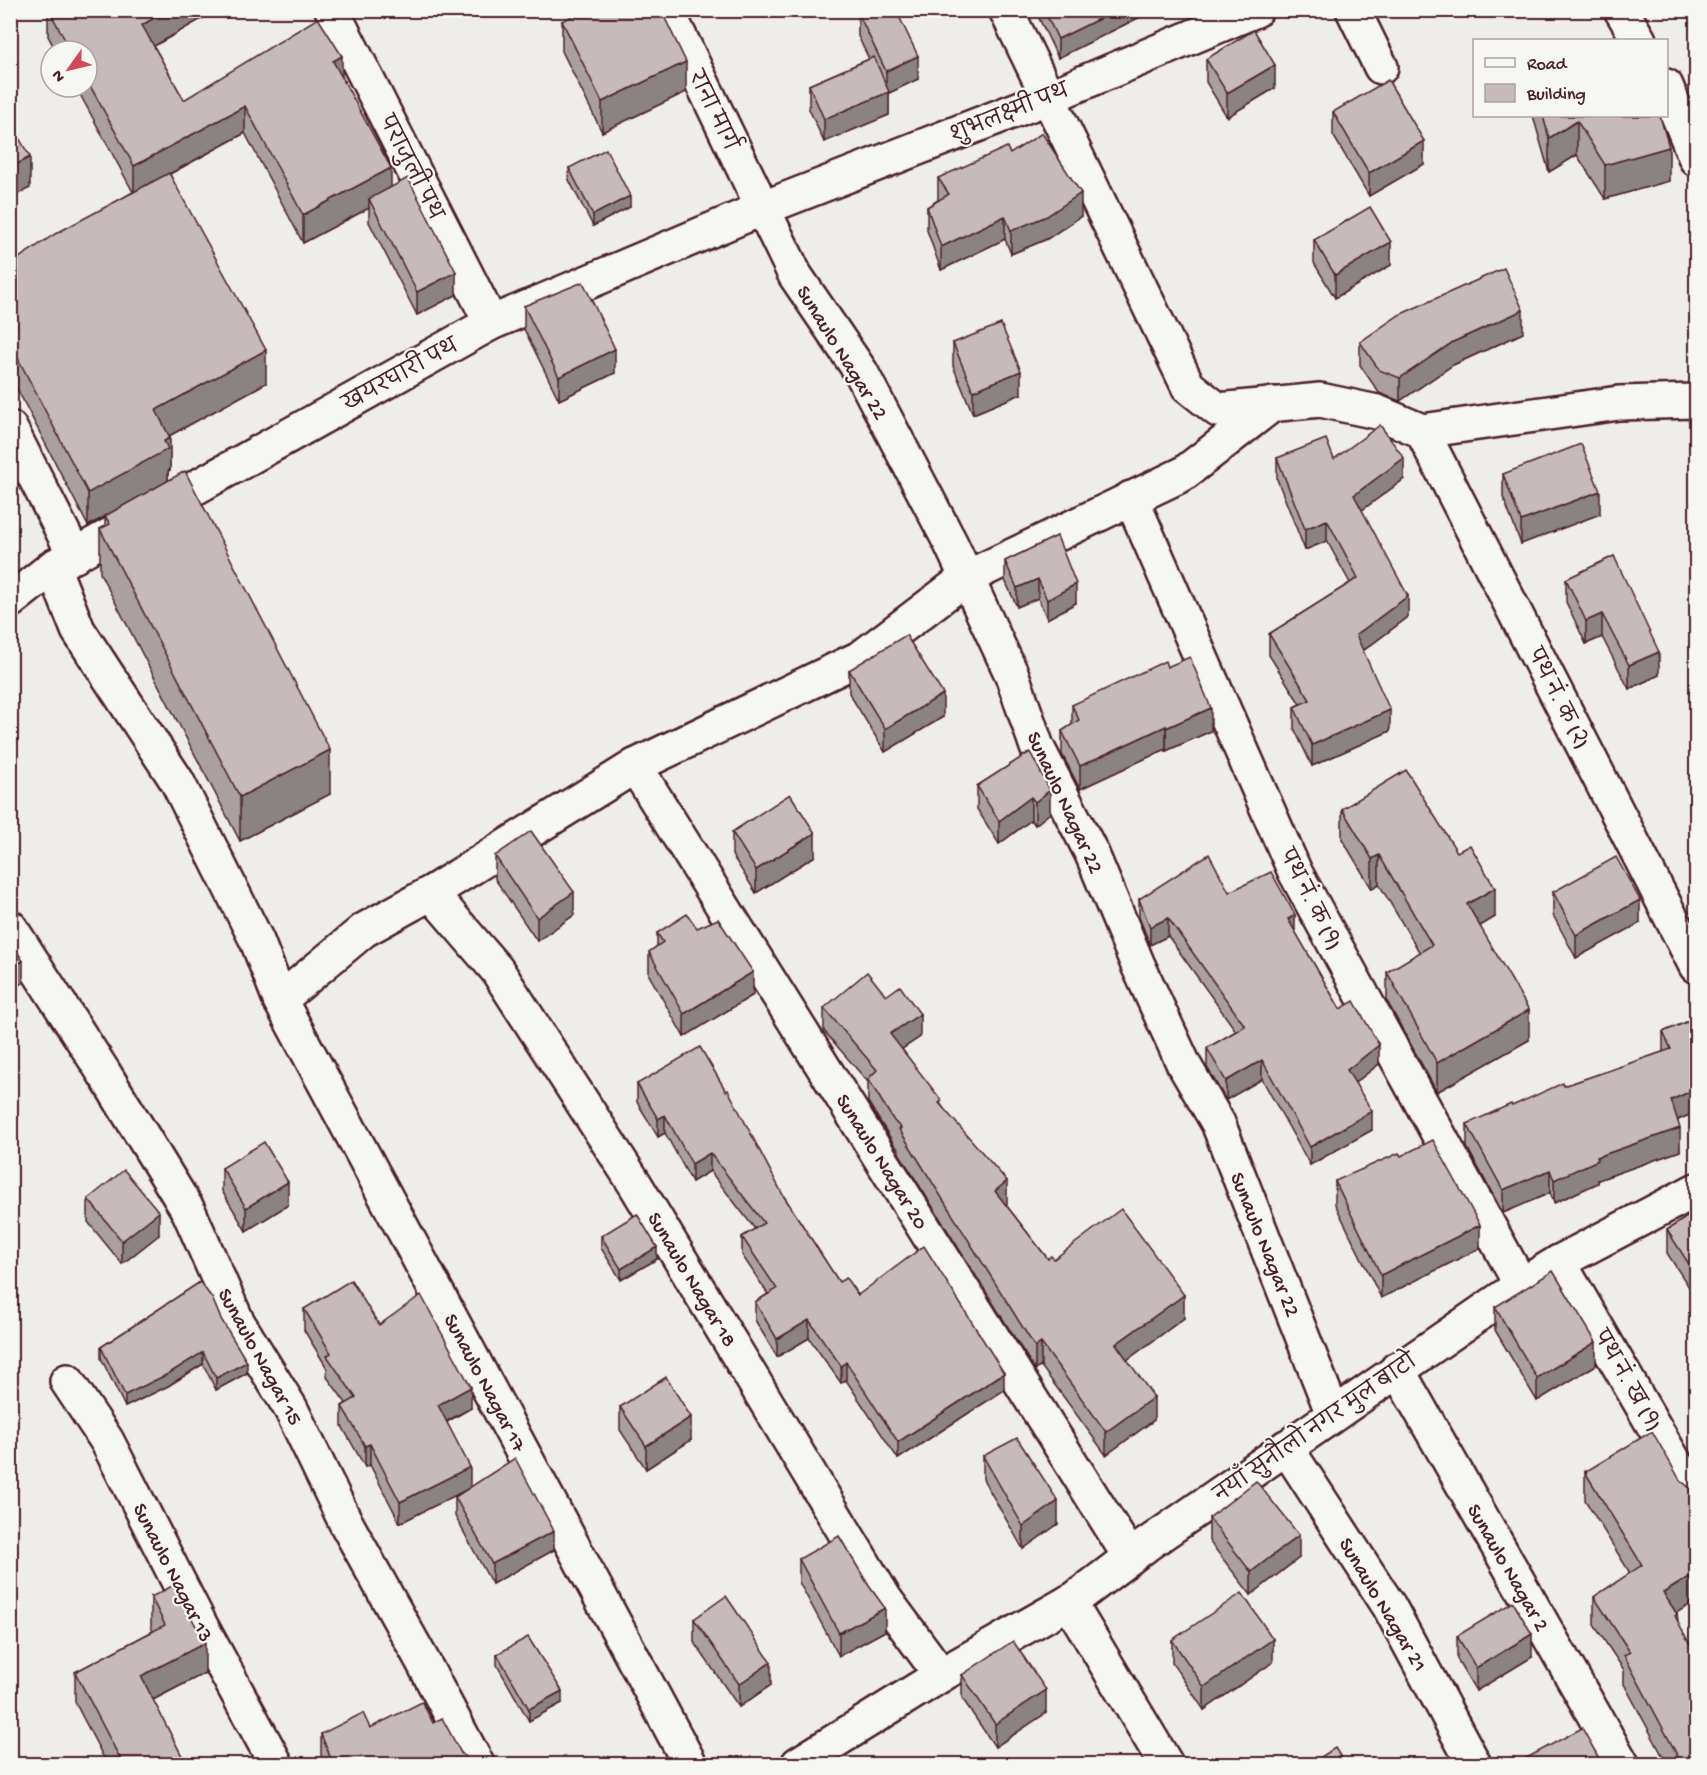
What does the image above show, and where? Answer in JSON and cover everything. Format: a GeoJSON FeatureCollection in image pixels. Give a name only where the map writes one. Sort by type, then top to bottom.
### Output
{"type":"FeatureCollection","features":[{"type":"Feature","properties":{"kind":"street","name":"पराजुली पथ"},"geometry":{"type":"LineString","coordinates":[[332,10],[491,323]]}},
{"type":"Feature","properties":{"kind":"street","name":"राना मार्ग"},"geometry":{"type":"LineString","coordinates":[[666,10],[761,209]]}},
{"type":"Feature","properties":{"kind":"street"},"geometry":{"type":"LineString","coordinates":[[1006,10],[1188,386],[1218,410],[1320,400],[1377,412],[1422,431],[1620,403],[1696,401]]}},
{"type":"Feature","properties":{"kind":"street","name":"शुभलक्ष्मी पथ"},"geometry":{"type":"LineString","coordinates":[[761,209],[1048,97],[1256,10]]}},
{"type":"Feature","properties":{"kind":"street"},"geometry":{"type":"LineString","coordinates":[[1353,10],[1382,67]]}},
{"type":"Feature","properties":{"kind":"street"},"geometry":{"type":"LineString","coordinates":[[1621,10],[1638,39]]}},
{"type":"Feature","properties":{"kind":"street"},"geometry":{"type":"LineString","coordinates":[[1668,91],[1696,159]]}},
{"type":"Feature","properties":{"kind":"street","name":"खयरघारी पथ"},"geometry":{"type":"LineString","coordinates":[[10,601],[64,562],[491,323],[761,209]]}},
{"type":"Feature","properties":{"kind":"street","name":"Sunaulo Nagar 22"},"geometry":{"type":"LineString","coordinates":[[761,209],[795,275],[861,372],[951,544],[1012,675],[1037,747],[1092,854],[1147,985],[1184,1065],[1218,1123],[1333,1414]]}},
{"type":"Feature","properties":{"kind":"street"},"geometry":{"type":"LineString","coordinates":[[280,1000],[364,930],[431,893],[635,766],[862,657],[966,578],[1183,474],[1273,404]]}},
{"type":"Feature","properties":{"kind":"street","name":"Sunaulo Nagar 17"},"geometry":{"type":"LineString","coordinates":[[10,428],[64,562],[78,630],[177,781],[257,941],[280,1000],[690,1764]]}},
{"type":"Feature","properties":{"kind":"street","name":"पथ नं. क (२)"},"geometry":{"type":"LineString","coordinates":[[1422,431],[1696,966]]}},
{"type":"Feature","properties":{"kind":"street","name":"पथ नं. क (१)"},"geometry":{"type":"LineString","coordinates":[[1131,498],[1295,872],[1521,1285]]}},
{"type":"Feature","properties":{"kind":"street","name":"Sunaulo Nagar 20"},"geometry":{"type":"LineString","coordinates":[[635,766],[1130,1557]]}},
{"type":"Feature","properties":{"kind":"street","name":"Sunaulo Nagar 18"},"geometry":{"type":"LineString","coordinates":[[431,893],[497,970],[635,1184],[885,1599],[941,1675]]}},
{"type":"Feature","properties":{"kind":"street","name":"Sunaulo Nagar 15"},"geometry":{"type":"LineString","coordinates":[[10,927],[104,1073],[189,1212],[237,1321],[291,1409],[346,1523],[477,1764]]}},
{"type":"Feature","properties":{"kind":"street","name":"नयाँ सुनौलो नगर मुल बाटो"},"geometry":{"type":"LineString","coordinates":[[798,1764],[941,1675],[1069,1602],[1397,1369],[1521,1285],[1559,1262],[1696,1190]]}},
{"type":"Feature","properties":{"kind":"street","name":"पथ नं. ख (१)"},"geometry":{"type":"LineString","coordinates":[[1559,1262],[1696,1499]]}},
{"type":"Feature","properties":{"kind":"street","name":"Sunaulo Nagar 2"},"geometry":{"type":"LineString","coordinates":[[1397,1369],[1622,1764]]}},
{"type":"Feature","properties":{"kind":"street","name":"Sunaulo Nagar 13"},"geometry":{"type":"LineString","coordinates":[[67,1382],[107,1441],[200,1624],[276,1764]]}},
{"type":"Feature","properties":{"kind":"street","name":"Sunaulo Nagar 21"},"geometry":{"type":"LineString","coordinates":[[1286,1447],[1389,1606],[1474,1764]]}},
{"type":"Feature","properties":{"kind":"street"},"geometry":{"type":"LineString","coordinates":[[1069,1602],[1166,1764]]}},
{"type":"Feature","properties":{"kind":"building"},"geometry":{"type":"Polygon","coordinates":[[[49,10],[168,10],[142,25],[184,100],[318,18],[342,56],[333,61],[391,168],[303,215],[245,106],[134,166],[97,99],[99,39],[65,39],[49,10]]]}},
{"type":"Feature","properties":{"kind":"building"},"geometry":{"type":"Polygon","coordinates":[[[584,10],[661,10],[686,62],[602,102],[562,21],[584,10]]]}},
{"type":"Feature","properties":{"kind":"building"},"geometry":{"type":"Polygon","coordinates":[[[862,10],[896,10],[918,56],[886,71],[858,13],[862,10]]]}},
{"type":"Feature","properties":{"kind":"building"},"geometry":{"type":"Polygon","coordinates":[[[1044,10],[1117,10],[1058,39],[1044,10]]]}},
{"type":"Feature","properties":{"kind":"building"},"geometry":{"type":"Polygon","coordinates":[[[1254,30],[1275,65],[1227,93],[1206,59],[1254,30]]]}},
{"type":"Feature","properties":{"kind":"building"},"geometry":{"type":"Polygon","coordinates":[[[874,57],[889,92],[824,119],[809,85],[874,57]]]}},
{"type":"Feature","properties":{"kind":"building"},"geometry":{"type":"Polygon","coordinates":[[[1388,80],[1424,141],[1369,173],[1333,112],[1388,80]]]}},
{"type":"Feature","properties":{"kind":"building"},"geometry":{"type":"Polygon","coordinates":[[[1543,117],[1660,117],[1669,147],[1605,165],[1577,121],[1549,138],[1543,117]]]}},
{"type":"Feature","properties":{"kind":"building"},"geometry":{"type":"Polygon","coordinates":[[[10,122],[30,157],[10,168],[10,122]]]}},
{"type":"Feature","properties":{"kind":"building"},"geometry":{"type":"Polygon","coordinates":[[[1042,133],[1081,193],[1047,216],[1011,231],[1005,216],[941,247],[927,207],[949,194],[938,178],[1007,147],[1010,154],[1042,133]]]}},
{"type":"Feature","properties":{"kind":"building"},"geometry":{"type":"Polygon","coordinates":[[[606,149],[630,196],[593,215],[569,168],[606,149]]]}},
{"type":"Feature","properties":{"kind":"building"},"geometry":{"type":"Polygon","coordinates":[[[169,173],[266,350],[156,410],[170,438],[164,441],[168,449],[88,493],[10,343],[10,329],[17,326],[10,315],[10,264],[55,234],[169,173]]]}},
{"type":"Feature","properties":{"kind":"building"},"geometry":{"type":"Polygon","coordinates":[[[408,178],[456,272],[417,292],[369,199],[408,178]]]}},
{"type":"Feature","properties":{"kind":"building"},"geometry":{"type":"Polygon","coordinates":[[[1370,207],[1391,242],[1335,275],[1314,240],[1370,207]]]}},
{"type":"Feature","properties":{"kind":"building"},"geometry":{"type":"Polygon","coordinates":[[[1504,268],[1523,310],[1453,342],[1400,378],[1379,370],[1360,342],[1399,315],[1504,268]]]}},
{"type":"Feature","properties":{"kind":"building"},"geometry":{"type":"Polygon","coordinates":[[[583,282],[615,349],[559,377],[524,306],[583,282]]]}},
{"type":"Feature","properties":{"kind":"building"},"geometry":{"type":"Polygon","coordinates":[[[1001,324],[1021,371],[973,391],[953,343],[1001,324]]]}},
{"type":"Feature","properties":{"kind":"building"},"geometry":{"type":"Polygon","coordinates":[[[1380,425],[1404,458],[1354,495],[1408,596],[1356,635],[1390,710],[1312,745],[1294,707],[1310,700],[1269,634],[1358,578],[1327,520],[1305,529],[1277,458],[1326,439],[1334,459],[1380,425]]]}},
{"type":"Feature","properties":{"kind":"building"},"geometry":{"type":"Polygon","coordinates":[[[1581,444],[1600,491],[1521,521],[1503,474],[1581,444]]]}},
{"type":"Feature","properties":{"kind":"building"},"geometry":{"type":"Polygon","coordinates":[[[185,471],[330,750],[240,797],[100,529],[110,524],[105,516],[185,471]]]}},
{"type":"Feature","properties":{"kind":"building"},"geometry":{"type":"Polygon","coordinates":[[[1057,536],[1076,584],[1047,600],[1038,579],[1017,588],[1005,561],[1057,536]]]}},
{"type":"Feature","properties":{"kind":"building"},"geometry":{"type":"Polygon","coordinates":[[[1614,556],[1659,652],[1629,665],[1602,614],[1586,621],[1566,579],[1614,556]]]}},
{"type":"Feature","properties":{"kind":"building"},"geometry":{"type":"Polygon","coordinates":[[[906,635],[943,694],[885,729],[849,670],[906,635]]]}},
{"type":"Feature","properties":{"kind":"building"},"geometry":{"type":"Polygon","coordinates":[[[1190,657],[1211,708],[1080,766],[1062,731],[1079,720],[1072,705],[1165,661],[1167,667],[1190,657]]]}},
{"type":"Feature","properties":{"kind":"building"},"geometry":{"type":"Polygon","coordinates":[[[1030,752],[1050,790],[1035,802],[1031,797],[999,821],[977,786],[1030,752]]]}},
{"type":"Feature","properties":{"kind":"building"},"geometry":{"type":"Polygon","coordinates":[[[1406,770],[1457,852],[1470,845],[1495,888],[1467,904],[1529,1010],[1437,1063],[1387,972],[1432,945],[1379,855],[1372,859],[1342,809],[1406,770]]]}},
{"type":"Feature","properties":{"kind":"building"},"geometry":{"type":"Polygon","coordinates":[[[790,794],[815,833],[756,870],[732,832],[790,794]]]}},
{"type":"Feature","properties":{"kind":"building"},"geometry":{"type":"Polygon","coordinates":[[[531,831],[574,892],[537,918],[495,856],[531,831]]]}},
{"type":"Feature","properties":{"kind":"building"},"geometry":{"type":"Polygon","coordinates":[[[1209,854],[1229,892],[1271,872],[1295,915],[1288,919],[1340,1009],[1354,1001],[1379,1045],[1347,1070],[1372,1111],[1310,1147],[1262,1060],[1226,1081],[1207,1048],[1245,1026],[1168,918],[1150,927],[1139,899],[1209,854]]]}},
{"type":"Feature","properties":{"kind":"building"},"geometry":{"type":"Polygon","coordinates":[[[1616,857],[1640,900],[1576,935],[1553,892],[1616,857]]]}},
{"type":"Feature","properties":{"kind":"building"},"geometry":{"type":"Polygon","coordinates":[[[687,914],[697,928],[718,919],[753,972],[684,1014],[649,952],[663,942],[657,933],[687,914]]]}},
{"type":"Feature","properties":{"kind":"building"},"geometry":{"type":"Polygon","coordinates":[[[10,940],[23,961],[10,967],[10,940]]]}},
{"type":"Feature","properties":{"kind":"building"},"geometry":{"type":"Polygon","coordinates":[[[867,972],[886,996],[900,986],[920,1014],[890,1034],[942,1101],[939,1103],[1007,1181],[995,1191],[1048,1259],[1051,1256],[1054,1259],[1121,1209],[1184,1295],[1116,1344],[1154,1397],[1106,1432],[1041,1343],[1035,1347],[899,1129],[901,1128],[894,1121],[868,1079],[877,1070],[824,1008],[867,972]]]}},
{"type":"Feature","properties":{"kind":"building"},"geometry":{"type":"Polygon","coordinates":[[[1696,1018],[1696,1089],[1671,1100],[1680,1128],[1597,1157],[1598,1160],[1554,1180],[1550,1170],[1503,1190],[1467,1124],[1563,1083],[1564,1086],[1671,1049],[1663,1032],[1696,1018]]]}},
{"type":"Feature","properties":{"kind":"building"},"geometry":{"type":"Polygon","coordinates":[[[700,1047],[726,1091],[728,1090],[783,1195],[839,1282],[846,1278],[858,1295],[924,1246],[1004,1373],[898,1442],[846,1362],[841,1366],[809,1320],[777,1339],[755,1302],[777,1289],[742,1237],[764,1223],[710,1153],[692,1164],[665,1115],[658,1119],[637,1084],[700,1047]]]}},
{"type":"Feature","properties":{"kind":"building"},"geometry":{"type":"Polygon","coordinates":[[[1433,1140],[1480,1225],[1381,1275],[1335,1181],[1399,1153],[1401,1156],[1433,1140]]]}},
{"type":"Feature","properties":{"kind":"building"},"geometry":{"type":"Polygon","coordinates":[[[264,1142],[288,1182],[246,1208],[222,1168],[264,1142]]]}},
{"type":"Feature","properties":{"kind":"building"},"geometry":{"type":"Polygon","coordinates":[[[124,1170],[159,1212],[122,1241],[88,1199],[124,1170]]]}},
{"type":"Feature","properties":{"kind":"building"},"geometry":{"type":"Polygon","coordinates":[[[1696,1211],[1696,1275],[1667,1230],[1696,1211]]]}},
{"type":"Feature","properties":{"kind":"building"},"geometry":{"type":"Polygon","coordinates":[[[637,1214],[657,1247],[621,1269],[601,1236],[637,1214]]]}},
{"type":"Feature","properties":{"kind":"building"},"geometry":{"type":"Polygon","coordinates":[[[1553,1271],[1596,1342],[1537,1378],[1495,1307],[1553,1271]]]}},
{"type":"Feature","properties":{"kind":"building"},"geometry":{"type":"Polygon","coordinates":[[[351,1280],[379,1325],[421,1295],[471,1387],[438,1405],[470,1467],[400,1502],[370,1444],[365,1446],[342,1406],[356,1398],[327,1356],[331,1353],[304,1309],[351,1280]]]}},
{"type":"Feature","properties":{"kind":"building"},"geometry":{"type":"Polygon","coordinates":[[[200,1282],[212,1298],[221,1319],[247,1362],[216,1378],[203,1352],[168,1374],[125,1395],[101,1347],[200,1282]]]}},
{"type":"Feature","properties":{"kind":"building"},"geometry":{"type":"Polygon","coordinates":[[[666,1377],[691,1417],[646,1446],[620,1407],[666,1377]]]}},
{"type":"Feature","properties":{"kind":"building"},"geometry":{"type":"Polygon","coordinates":[[[1652,1431],[1680,1480],[1690,1488],[1696,1499],[1696,1573],[1663,1593],[1677,1614],[1675,1616],[1696,1656],[1696,1764],[1682,1764],[1624,1655],[1630,1652],[1594,1597],[1642,1565],[1585,1472],[1652,1431]]]}},
{"type":"Feature","properties":{"kind":"building"},"geometry":{"type":"Polygon","coordinates":[[[1017,1438],[1058,1501],[1023,1526],[983,1456],[1017,1438]]]}},
{"type":"Feature","properties":{"kind":"building"},"geometry":{"type":"Polygon","coordinates":[[[515,1458],[554,1531],[492,1564],[455,1497],[515,1458]]]}},
{"type":"Feature","properties":{"kind":"building"},"geometry":{"type":"Polygon","coordinates":[[[1256,1481],[1299,1535],[1251,1572],[1209,1518],[1256,1481]]]}},
{"type":"Feature","properties":{"kind":"building"},"geometry":{"type":"Polygon","coordinates":[[[839,1536],[885,1608],[839,1633],[799,1559],[839,1536]]]}},
{"type":"Feature","properties":{"kind":"building"},"geometry":{"type":"Polygon","coordinates":[[[174,1585],[205,1643],[141,1676],[186,1764],[123,1764],[75,1672],[165,1625],[151,1597],[174,1585]]]}},
{"type":"Feature","properties":{"kind":"building"},"geometry":{"type":"Polygon","coordinates":[[[1242,1593],[1273,1639],[1204,1687],[1172,1640],[1242,1593]]]}},
{"type":"Feature","properties":{"kind":"building"},"geometry":{"type":"Polygon","coordinates":[[[726,1596],[771,1662],[739,1684],[694,1619],[726,1596]]]}},
{"type":"Feature","properties":{"kind":"building"},"geometry":{"type":"Polygon","coordinates":[[[1513,1602],[1532,1634],[1476,1668],[1457,1636],[1513,1602]]]}},
{"type":"Feature","properties":{"kind":"building"},"geometry":{"type":"Polygon","coordinates":[[[528,1637],[562,1691],[529,1709],[497,1654],[528,1637]]]}},
{"type":"Feature","properties":{"kind":"building"},"geometry":{"type":"Polygon","coordinates":[[[1013,1641],[1046,1690],[995,1724],[962,1675],[1013,1641]]]}},
{"type":"Feature","properties":{"kind":"building"},"geometry":{"type":"Polygon","coordinates":[[[422,1702],[433,1723],[442,1718],[461,1753],[476,1764],[333,1764],[321,1734],[363,1713],[370,1728],[422,1702]]]}},
{"type":"Feature","properties":{"kind":"building"},"geometry":{"type":"Polygon","coordinates":[[[1582,1728],[1602,1764],[1523,1764],[1521,1761],[1582,1728]]]}},
{"type":"Feature","properties":{"kind":"building"},"geometry":{"type":"Polygon","coordinates":[[[1335,1748],[1345,1764],[1310,1764],[1335,1748]]]}}]}
